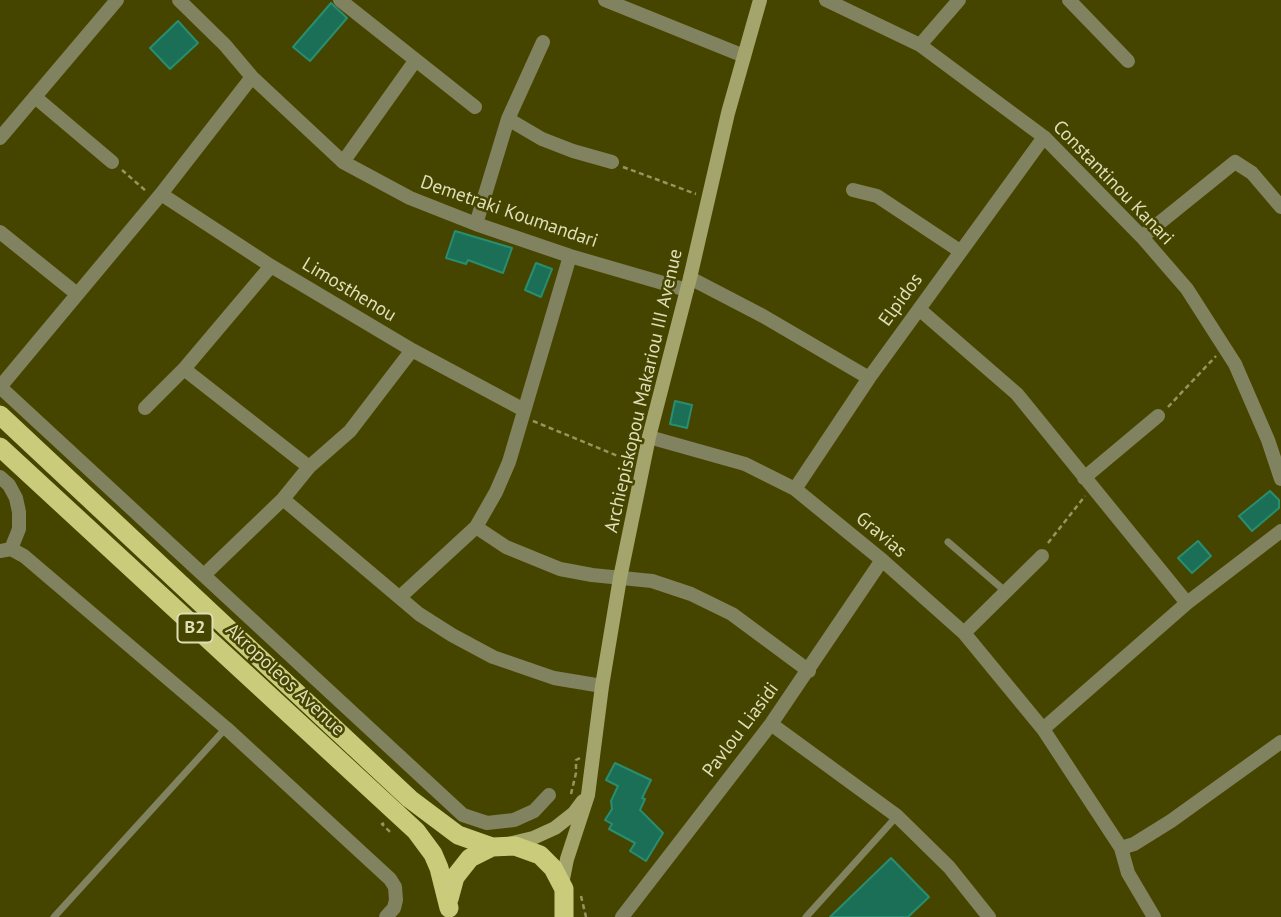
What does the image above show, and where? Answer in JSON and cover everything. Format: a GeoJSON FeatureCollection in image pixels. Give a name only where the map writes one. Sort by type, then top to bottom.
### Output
{"type":"FeatureCollection","features":[{"type":"Feature","properties":{"kind":"highway","name":"Akropoleos Avenue"},"geometry":{"type":"LineString","coordinates":[[0,415],[410,799],[458,835],[499,846]]}},
{"type":"Feature","properties":{"kind":"highway","name":"Akropoleos Avenue"},"geometry":{"type":"LineString","coordinates":[[0,447],[416,831],[433,854],[439,868],[450,913]]}},
{"type":"Feature","properties":{"kind":"highway","name":"B2"},"geometry":{"type":"LineString","coordinates":[[450,913],[451,887],[462,867],[481,851],[499,846],[524,848],[540,855],[554,868],[576,917]]}},
{"type":"Feature","properties":{"kind":"highway"},"geometry":{"type":"LineString","coordinates":[[563,886],[564,917]]}},
{"type":"Feature","properties":{"kind":"main road","name":"Archiepiskopou Makariou III Avenue"},"geometry":{"type":"LineString","coordinates":[[563,886],[566,859],[588,795],[620,578],[649,437],[760,0]]}},
{"type":"Feature","properties":{"kind":"main road"},"geometry":{"type":"LineString","coordinates":[[499,846],[533,838],[555,828],[574,813],[588,795]]}},
{"type":"Feature","properties":{"kind":"street"},"geometry":{"type":"LineString","coordinates":[[0,138],[117,0]]}},
{"type":"Feature","properties":{"kind":"street","name":"Demetraki Koumandari"},"geometry":{"type":"LineString","coordinates":[[179,0],[225,45],[252,77],[343,162],[410,198],[476,224],[570,256],[689,284],[763,316],[869,378]]}},
{"type":"Feature","properties":{"kind":"street"},"geometry":{"type":"LineString","coordinates":[[340,0],[475,107]]}},
{"type":"Feature","properties":{"kind":"street"},"geometry":{"type":"LineString","coordinates":[[605,0],[744,55]]}},
{"type":"Feature","properties":{"kind":"street","name":"Constantinou Kanari"},"geometry":{"type":"LineString","coordinates":[[826,0],[920,45],[1044,136],[1142,237],[1187,289],[1235,363],[1268,440],[1281,479]]}},
{"type":"Feature","properties":{"kind":"street"},"geometry":{"type":"LineString","coordinates":[[920,45],[959,0]]}},
{"type":"Feature","properties":{"kind":"street"},"geometry":{"type":"LineString","coordinates":[[1069,0],[1128,61]]}},
{"type":"Feature","properties":{"kind":"street"},"geometry":{"type":"LineString","coordinates":[[476,224],[508,119],[543,42]]}},
{"type":"Feature","properties":{"kind":"street"},"geometry":{"type":"LineString","coordinates":[[343,162],[415,61]]}},
{"type":"Feature","properties":{"kind":"street"},"geometry":{"type":"LineString","coordinates":[[252,77],[159,197],[0,387],[463,815],[487,823],[514,820],[534,811],[549,795]]}},
{"type":"Feature","properties":{"kind":"street"},"geometry":{"type":"LineString","coordinates":[[35,97],[112,162]]}},
{"type":"Feature","properties":{"kind":"street"},"geometry":{"type":"LineString","coordinates":[[508,119],[542,139],[612,162]]}},
{"type":"Feature","properties":{"kind":"street","name":"Elpidos"},"geometry":{"type":"LineString","coordinates":[[795,489],[869,378],[1044,136]]}},
{"type":"Feature","properties":{"kind":"street"},"geometry":{"type":"LineString","coordinates":[[1142,237],[1235,162],[1252,173],[1281,207]]}},
{"type":"Feature","properties":{"kind":"street"},"geometry":{"type":"LineString","coordinates":[[853,190],[877,196],[960,251]]}},
{"type":"Feature","properties":{"kind":"street","name":"Limosthenou"},"geometry":{"type":"LineString","coordinates":[[159,197],[412,350],[523,413]]}},
{"type":"Feature","properties":{"kind":"street"},"geometry":{"type":"LineString","coordinates":[[0,232],[77,294]]}},
{"type":"Feature","properties":{"kind":"street"},"geometry":{"type":"LineString","coordinates":[[401,597],[476,527],[509,462],[570,256]]}},
{"type":"Feature","properties":{"kind":"street"},"geometry":{"type":"LineString","coordinates":[[145,408],[184,369],[271,266]]}},
{"type":"Feature","properties":{"kind":"street"},"geometry":{"type":"LineString","coordinates":[[919,309],[1017,394],[1187,603]]}},
{"type":"Feature","properties":{"kind":"street"},"geometry":{"type":"LineString","coordinates":[[204,575],[283,499],[309,467],[350,431],[412,350]]}},
{"type":"Feature","properties":{"kind":"street"},"geometry":{"type":"LineString","coordinates":[[184,369],[309,467]]}},
{"type":"Feature","properties":{"kind":"street"},"geometry":{"type":"LineString","coordinates":[[1088,483],[1158,416]]}},
{"type":"Feature","properties":{"kind":"street"},"geometry":{"type":"LineString","coordinates":[[1268,440],[1281,432]]}},
{"type":"Feature","properties":{"kind":"street","name":"Gravias"},"geometry":{"type":"LineString","coordinates":[[649,437],[745,464],[795,489],[882,560],[964,633],[1043,729],[1121,848],[1128,873],[1154,917]]}},
{"type":"Feature","properties":{"kind":"street"},"geometry":{"type":"LineString","coordinates":[[0,477],[9,485],[19,512],[19,529],[5,550],[24,556],[226,728],[390,879],[395,887],[396,900],[394,908],[386,917]]}},
{"type":"Feature","properties":{"kind":"street"},"geometry":{"type":"LineString","coordinates":[[283,499],[419,614],[493,657],[554,678],[602,686]]}},
{"type":"Feature","properties":{"kind":"street"},"geometry":{"type":"LineString","coordinates":[[476,527],[506,547],[560,569],[652,581],[691,594],[732,614],[809,671]]}},
{"type":"Feature","properties":{"kind":"street"},"geometry":{"type":"LineString","coordinates":[[1043,729],[1187,603],[1281,531]]}},
{"type":"Feature","properties":{"kind":"street"},"geometry":{"type":"LineString","coordinates":[[964,633],[1042,556]]}},
{"type":"Feature","properties":{"kind":"street","name":"Pavlou Liasidi"},"geometry":{"type":"LineString","coordinates":[[622,917],[771,724],[882,560]]}},
{"type":"Feature","properties":{"kind":"street"},"geometry":{"type":"LineString","coordinates":[[771,724],[897,816],[949,867],[989,917]]}},
{"type":"Feature","properties":{"kind":"street"},"geometry":{"type":"LineString","coordinates":[[1121,848],[1134,844],[1171,821],[1281,742]]}},
{"type":"Feature","properties":{"kind":"lane"},"geometry":{"type":"LineString","coordinates":[[948,542],[1005,591]]}},
{"type":"Feature","properties":{"kind":"lane"},"geometry":{"type":"LineString","coordinates":[[54,917],[226,728]]}},
{"type":"Feature","properties":{"kind":"lane"},"geometry":{"type":"LineString","coordinates":[[806,917],[897,816]]}},
{"type":"Feature","properties":{"kind":"path"},"geometry":{"type":"LineString","coordinates":[[112,162],[159,197]]}},
{"type":"Feature","properties":{"kind":"path"},"geometry":{"type":"LineString","coordinates":[[612,162],[709,198]]}},
{"type":"Feature","properties":{"kind":"path"},"geometry":{"type":"LineString","coordinates":[[1158,416],[1224,348]]}},
{"type":"Feature","properties":{"kind":"path"},"geometry":{"type":"LineString","coordinates":[[523,413],[643,466]]}},
{"type":"Feature","properties":{"kind":"path"},"geometry":{"type":"LineString","coordinates":[[1042,556],[1044,548],[1088,483]]}},
{"type":"Feature","properties":{"kind":"building"},"geometry":{"type":"Polygon","coordinates":[[[331,3],[347,18],[310,61],[293,47],[331,3]]]}},
{"type":"Feature","properties":{"kind":"building"},"geometry":{"type":"Polygon","coordinates":[[[178,21],[198,43],[170,69],[150,48],[178,21]]]}},
{"type":"Feature","properties":{"kind":"building"},"geometry":{"type":"Polygon","coordinates":[[[455,231],[512,248],[503,273],[468,260],[466,264],[446,258],[455,231]]]}},
{"type":"Feature","properties":{"kind":"building"},"geometry":{"type":"Polygon","coordinates":[[[536,263],[552,269],[541,297],[525,290],[536,263]]]}},
{"type":"Feature","properties":{"kind":"building"},"geometry":{"type":"Polygon","coordinates":[[[675,401],[692,405],[687,428],[670,424],[675,401]]]}},
{"type":"Feature","properties":{"kind":"building"},"geometry":{"type":"Polygon","coordinates":[[[1270,491],[1279,500],[1279,508],[1252,531],[1239,516],[1270,491]]]}},
{"type":"Feature","properties":{"kind":"building"},"geometry":{"type":"Polygon","coordinates":[[[1198,541],[1211,556],[1192,573],[1178,558],[1198,541]]]}},
{"type":"Feature","properties":{"kind":"building"},"geometry":{"type":"Polygon","coordinates":[[[615,763],[651,780],[642,798],[645,799],[640,810],[663,833],[646,861],[630,851],[635,843],[609,829],[612,824],[605,820],[612,809],[611,801],[618,786],[606,780],[615,763]]]}},
{"type":"Feature","properties":{"kind":"building"},"geometry":{"type":"Polygon","coordinates":[[[891,858],[929,897],[908,917],[830,917],[891,858]]]}}]}
